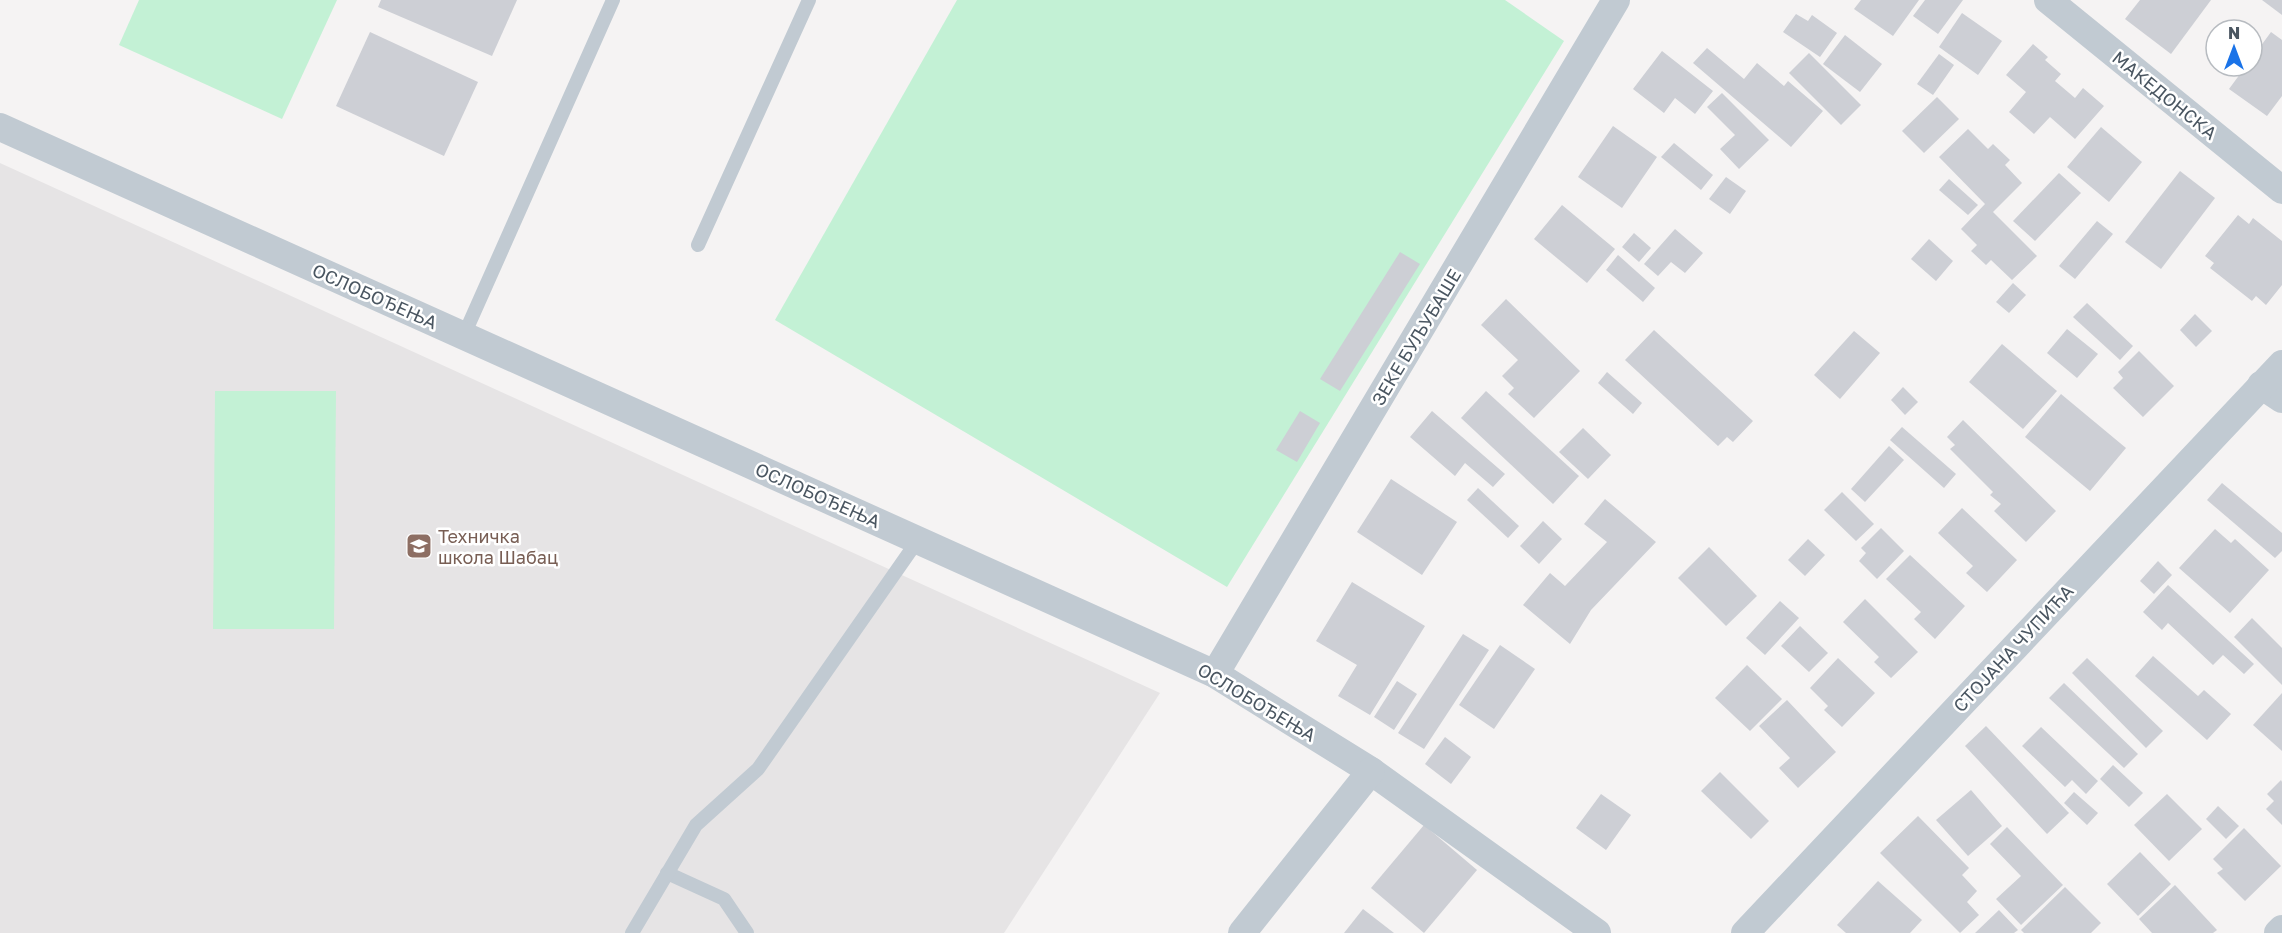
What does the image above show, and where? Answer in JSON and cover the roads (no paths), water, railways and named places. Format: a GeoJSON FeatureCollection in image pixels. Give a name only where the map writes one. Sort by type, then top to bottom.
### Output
{"type":"FeatureCollection","features":[{"type":"Feature","properties":{"kind":"street","name":"ЗЕКЕ БУЉУБАШЕ"},"geometry":{"type":"LineString","coordinates":[[1215,674],[1616,0]]}},
{"type":"Feature","properties":{"kind":"street","name":"МАКЕДОНСКА"},"geometry":{"type":"LineString","coordinates":[[2048,0],[2282,190]]}},
{"type":"Feature","properties":{"kind":"street","name":"ОСЛОБОЂЕЊА"},"geometry":{"type":"LineString","coordinates":[[0,127],[1215,674],[1371,771],[1597,933]]}},
{"type":"Feature","properties":{"kind":"street","name":"СТОЈАНА ЧУПИЋА"},"geometry":{"type":"LineString","coordinates":[[1745,933],[2271,392],[2282,364]]}},
{"type":"Feature","properties":{"kind":"street"},"geometry":{"type":"LineString","coordinates":[[1242,933],[1371,771]]}},
{"type":"Feature","properties":{"kind":"street"},"geometry":{"type":"LineString","coordinates":[[2278,933],[2282,929]]}},
{"type":"Feature","properties":{"kind":"lane"},"geometry":{"type":"LineString","coordinates":[[464,335],[613,0]]}},
{"type":"Feature","properties":{"kind":"lane"},"geometry":{"type":"LineString","coordinates":[[698,245],[809,0]]}},
{"type":"Feature","properties":{"kind":"lane"},"geometry":{"type":"LineString","coordinates":[[632,933],[696,825],[758,769],[918,540]]}},
{"type":"Feature","properties":{"kind":"lane"},"geometry":{"type":"LineString","coordinates":[[668,873],[724,898],[747,933]]}},
{"type":"Feature","properties":{"kind":"place","name":"Техничка школа Шабац"},"geometry":{"type":"Point","coordinates":[419,546]}}]}
